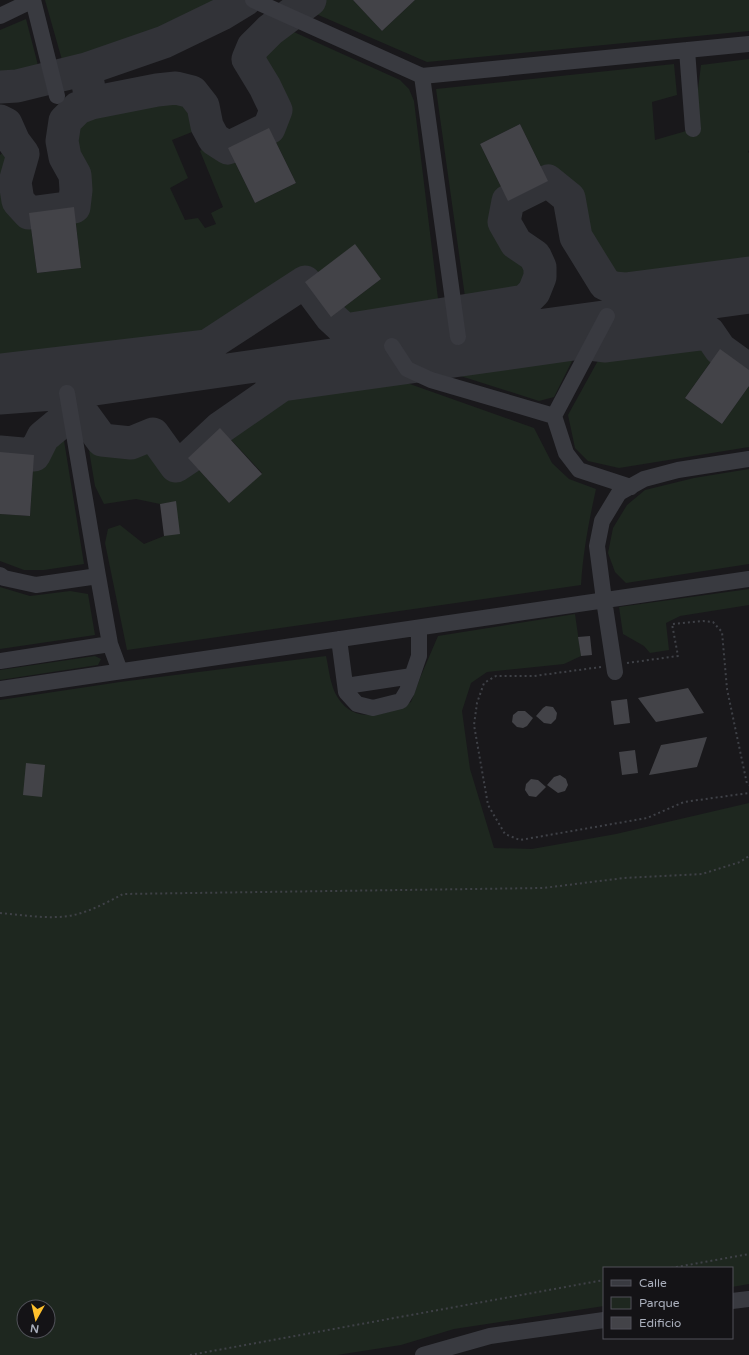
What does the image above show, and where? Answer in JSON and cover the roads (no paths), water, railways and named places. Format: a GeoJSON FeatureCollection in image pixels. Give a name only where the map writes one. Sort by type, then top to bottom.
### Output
{"type":"FeatureCollection","features":[{"type":"Feature","properties":{"kind":"lane"},"geometry":{"type":"LineString","coordinates":[[0,16],[33,0],[57,96]]}},
{"type":"Feature","properties":{"kind":"lane"},"geometry":{"type":"LineString","coordinates":[[253,0],[422,76],[749,44]]}},
{"type":"Feature","properties":{"kind":"lane"},"geometry":{"type":"LineString","coordinates":[[687,50],[693,129]]}},
{"type":"Feature","properties":{"kind":"lane"},"geometry":{"type":"LineString","coordinates":[[422,76],[458,337]]}},
{"type":"Feature","properties":{"kind":"lane"},"geometry":{"type":"LineString","coordinates":[[607,316],[554,416],[566,454],[579,470],[631,487]]}},
{"type":"Feature","properties":{"kind":"lane"},"geometry":{"type":"LineString","coordinates":[[392,346],[407,369],[431,380],[554,416]]}},
{"type":"Feature","properties":{"kind":"lane"},"geometry":{"type":"LineString","coordinates":[[67,393],[110,644],[120,671]]}},
{"type":"Feature","properties":{"kind":"lane"},"geometry":{"type":"LineString","coordinates":[[614,668],[597,546],[602,521],[619,493],[644,479],[678,470],[749,459]]}},
{"type":"Feature","properties":{"kind":"lane"},"geometry":{"type":"LineString","coordinates":[[0,575],[4,578],[36,584],[98,576]]}},
{"type":"Feature","properties":{"kind":"lane"},"geometry":{"type":"LineString","coordinates":[[0,689],[749,579]]}},
{"type":"Feature","properties":{"kind":"lane"},"geometry":{"type":"LineString","coordinates":[[339,639],[346,692],[358,704],[373,708],[401,701],[419,656],[419,628]]}},
{"type":"Feature","properties":{"kind":"lane"},"geometry":{"type":"LineString","coordinates":[[0,661],[110,644]]}},
{"type":"Feature","properties":{"kind":"lane"},"geometry":{"type":"LineString","coordinates":[[346,686],[412,676]]}},
{"type":"Feature","properties":{"kind":"lane"},"geometry":{"type":"LineString","coordinates":[[733,1301],[749,1299]]}},
{"type":"Feature","properties":{"kind":"lane"},"geometry":{"type":"LineString","coordinates":[[423,1355],[490,1336],[603,1320]]}}]}
